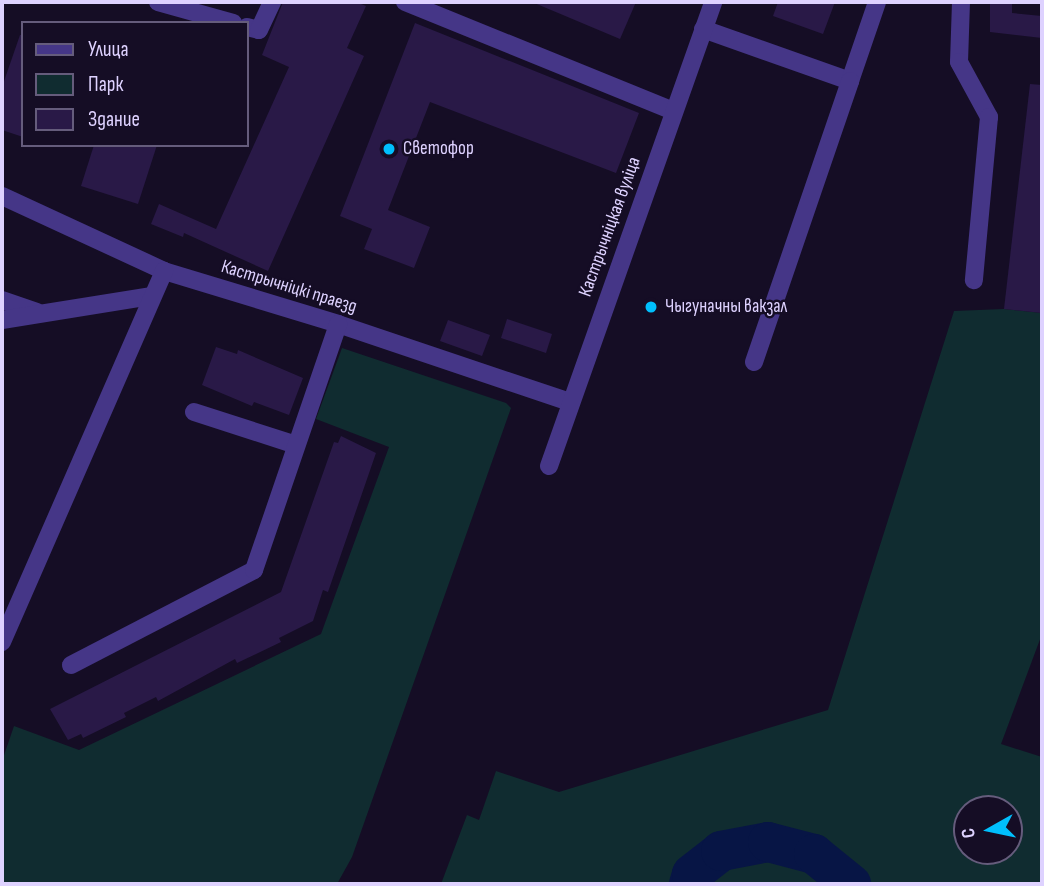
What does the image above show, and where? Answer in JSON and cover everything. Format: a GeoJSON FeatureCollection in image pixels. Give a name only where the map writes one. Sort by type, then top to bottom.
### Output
{"type":"FeatureCollection","features":[{"type":"Feature","properties":{"kind":"street"},"geometry":{"type":"LineString","coordinates":[[158,2],[226,21]]}},
{"type":"Feature","properties":{"kind":"street"},"geometry":{"type":"LineString","coordinates":[[248,27],[259,30],[272,2]]}},
{"type":"Feature","properties":{"kind":"street"},"geometry":{"type":"LineString","coordinates":[[405,2],[674,111]]}},
{"type":"Feature","properties":{"kind":"street","name":"Кастрычніцкая вуліца"},"geometry":{"type":"LineString","coordinates":[[548,466],[713,2]]}},
{"type":"Feature","properties":{"kind":"street"},"geometry":{"type":"LineString","coordinates":[[754,362],[877,2]]}},
{"type":"Feature","properties":{"kind":"street"},"geometry":{"type":"LineString","coordinates":[[961,2],[959,62],[989,117],[974,280]]}},
{"type":"Feature","properties":{"kind":"street"},"geometry":{"type":"LineString","coordinates":[[703,29],[850,81]]}},
{"type":"Feature","properties":{"kind":"street","name":"Кастрычніцкі праезд"},"geometry":{"type":"LineString","coordinates":[[2,197],[164,271],[338,324],[570,402]]}},
{"type":"Feature","properties":{"kind":"street"},"geometry":{"type":"LineString","coordinates":[[2,642],[7,615],[164,271]]}},
{"type":"Feature","properties":{"kind":"street"},"geometry":{"type":"LineString","coordinates":[[2,320],[152,296]]}},
{"type":"Feature","properties":{"kind":"street"},"geometry":{"type":"LineString","coordinates":[[2,300],[40,313]]}},
{"type":"Feature","properties":{"kind":"street"},"geometry":{"type":"LineString","coordinates":[[71,665],[254,570],[338,324]]}},
{"type":"Feature","properties":{"kind":"street"},"geometry":{"type":"LineString","coordinates":[[194,412],[296,445]]}},
{"type":"Feature","properties":{"kind":"green space"},"geometry":{"type":"Polygon","coordinates":[[[1004,309],[1042,313],[1042,634],[1001,744],[1042,757],[1042,884],[441,884],[467,815],[479,820],[496,771],[559,792],[828,710],[954,311],[1004,309]]]}},
{"type":"Feature","properties":{"kind":"green space"},"geometry":{"type":"Polygon","coordinates":[[[342,348],[506,403],[511,408],[352,857],[337,884],[2,884],[2,761],[14,726],[79,750],[321,634],[389,447],[316,419],[342,348]]]}},
{"type":"Feature","properties":{"kind":"building"},"geometry":{"type":"Polygon","coordinates":[[[283,2],[356,2],[366,6],[347,48],[364,56],[268,271],[184,233],[183,237],[151,224],[159,204],[216,229],[289,67],[262,55],[283,2]]]}},
{"type":"Feature","properties":{"kind":"building"},"geometry":{"type":"Polygon","coordinates":[[[532,2],[636,2],[620,39],[532,2]]]}},
{"type":"Feature","properties":{"kind":"building"},"geometry":{"type":"Polygon","coordinates":[[[778,2],[835,2],[823,34],[773,16],[778,2]]]}},
{"type":"Feature","properties":{"kind":"building"},"geometry":{"type":"Polygon","coordinates":[[[990,2],[1012,2],[1012,13],[1042,16],[1042,38],[990,32],[990,2]]]}},
{"type":"Feature","properties":{"kind":"building"},"geometry":{"type":"Polygon","coordinates":[[[415,23],[639,113],[616,173],[430,102],[388,210],[430,227],[414,268],[364,249],[372,229],[340,216],[415,23]]]}},
{"type":"Feature","properties":{"kind":"building"},"geometry":{"type":"Polygon","coordinates":[[[21,35],[21,136],[2,130],[2,87],[21,35]]]}},
{"type":"Feature","properties":{"kind":"building"},"geometry":{"type":"Polygon","coordinates":[[[1030,84],[1042,85],[1042,313],[1004,309],[1030,84]]]}},
{"type":"Feature","properties":{"kind":"building"},"geometry":{"type":"Polygon","coordinates":[[[93,147],[156,147],[138,204],[81,186],[93,147]]]}},
{"type":"Feature","properties":{"kind":"building"},"geometry":{"type":"Polygon","coordinates":[[[507,319],[552,334],[546,353],[501,338],[507,319]]]}},
{"type":"Feature","properties":{"kind":"building"},"geometry":{"type":"Polygon","coordinates":[[[448,320],[490,335],[482,356],[440,341],[448,320]]]}},
{"type":"Feature","properties":{"kind":"building"},"geometry":{"type":"Polygon","coordinates":[[[216,347],[237,354],[238,350],[303,378],[289,415],[254,402],[252,406],[202,385],[216,347]]]}},
{"type":"Feature","properties":{"kind":"building"},"geometry":{"type":"Polygon","coordinates":[[[341,436],[376,453],[328,592],[323,590],[313,621],[279,638],[281,642],[237,663],[235,659],[158,701],[156,697],[124,713],[126,717],[83,738],[81,734],[68,740],[50,709],[281,592],[334,442],[338,443],[341,436]]]}},
{"type":"Feature","properties":{"kind":"waterway"},"geometry":{"type":"LineString","coordinates":[[689,884],[692,874],[721,851],[768,842],[814,854],[851,884]]}},
{"type":"Feature","properties":{"kind":"place","name":"Светофор"},"geometry":{"type":"Point","coordinates":[389,149]}},
{"type":"Feature","properties":{"kind":"place","name":"Чыгуначны вакзал"},"geometry":{"type":"Point","coordinates":[651,307]}}]}
